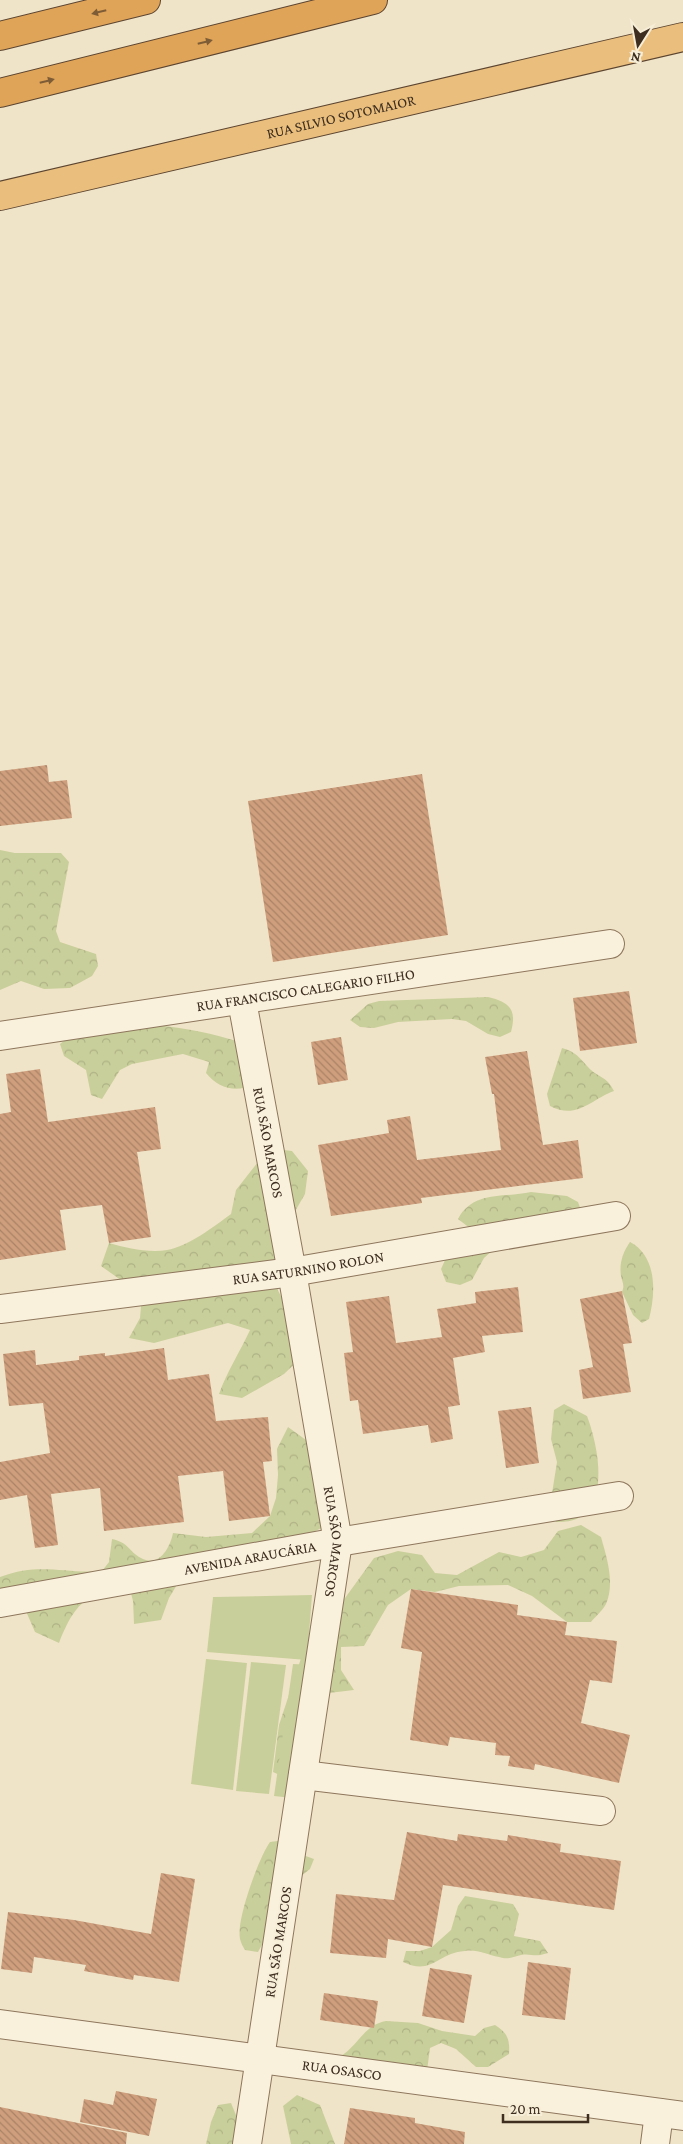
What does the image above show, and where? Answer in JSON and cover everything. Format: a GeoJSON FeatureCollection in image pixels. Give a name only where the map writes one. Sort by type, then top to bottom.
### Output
{"type":"FeatureCollection","features":[{"type":"Feature","properties":{"kind":"highway"},"geometry":{"type":"LineString","coordinates":[[0,36],[146,0]]}},
{"type":"Feature","properties":{"kind":"highway"},"geometry":{"type":"LineString","coordinates":[[0,92],[373,0]]}},
{"type":"Feature","properties":{"kind":"highway","name":"RUA SILVIO SOTOMAIOR"},"geometry":{"type":"LineString","coordinates":[[0,196],[683,37]]}},
{"type":"Feature","properties":{"kind":"street","name":"RUA FRANCISCO CALEGARIO FILHO"},"geometry":{"type":"LineString","coordinates":[[0,1036],[610,944]]}},
{"type":"Feature","properties":{"kind":"street","name":"RUA SÃO MARCOS"},"geometry":{"type":"LineString","coordinates":[[242,1000],[292,1272],[338,1542],[247,2144]]}},
{"type":"Feature","properties":{"kind":"street","name":"RUA SATURNINO ROLON"},"geometry":{"type":"LineString","coordinates":[[0,1309],[292,1272],[616,1216]]}},
{"type":"Feature","properties":{"kind":"street","name":"AVENIDA ARAUCÁRIA"},"geometry":{"type":"LineString","coordinates":[[0,1603],[338,1542],[619,1496]]}},
{"type":"Feature","properties":{"kind":"street"},"geometry":{"type":"LineString","coordinates":[[303,1774],[601,1811]]}},
{"type":"Feature","properties":{"kind":"street","name":"RUA OSASCO"},"geometry":{"type":"LineString","coordinates":[[0,2024],[671,2115]]}},
{"type":"Feature","properties":{"kind":"street"},"geometry":{"type":"LineString","coordinates":[[655,2144],[671,2115]]}},
{"type":"Feature","properties":{"kind":"green space"},"geometry":{"type":"Polygon","coordinates":[[[0,850],[15,853],[61,853],[69,862],[56,931],[60,942],[96,954],[98,966],[92,976],[70,988],[44,989],[21,981],[0,990],[0,850]]]}},
{"type":"Feature","properties":{"kind":"green space"},"geometry":{"type":"Polygon","coordinates":[[[488,997],[502,1001],[510,1008],[513,1018],[511,1032],[500,1037],[488,1034],[466,1021],[452,1019],[398,1022],[374,1028],[360,1027],[350,1020],[368,1004],[379,1001],[488,997]]]}},
{"type":"Feature","properties":{"kind":"green space"},"geometry":{"type":"Polygon","coordinates":[[[155,1025],[199,1031],[242,1043],[253,1085],[240,1089],[227,1088],[216,1082],[206,1073],[209,1062],[183,1054],[132,1064],[120,1070],[102,1099],[91,1095],[86,1070],[64,1056],[60,1044],[70,1036],[155,1025]]]}},
{"type":"Feature","properties":{"kind":"green space"},"geometry":{"type":"Polygon","coordinates":[[[562,1048],[577,1055],[592,1071],[605,1079],[614,1091],[576,1110],[560,1110],[550,1106],[547,1094],[562,1048]]]}},
{"type":"Feature","properties":{"kind":"green space"},"geometry":{"type":"Polygon","coordinates":[[[269,1148],[292,1151],[308,1171],[305,1194],[282,1234],[275,1256],[272,1279],[283,1300],[302,1357],[284,1374],[242,1398],[219,1394],[250,1330],[228,1323],[154,1343],[129,1338],[140,1318],[142,1295],[101,1266],[109,1243],[145,1250],[167,1250],[183,1245],[217,1224],[231,1214],[236,1190],[269,1148]]]}},
{"type":"Feature","properties":{"kind":"green space"},"geometry":{"type":"Polygon","coordinates":[[[531,1192],[567,1196],[578,1202],[582,1213],[494,1249],[484,1258],[472,1280],[460,1285],[446,1282],[441,1269],[446,1258],[471,1229],[458,1219],[464,1210],[472,1203],[481,1199],[531,1192]]]}},
{"type":"Feature","properties":{"kind":"green space"},"geometry":{"type":"Polygon","coordinates":[[[630,1242],[639,1248],[645,1256],[652,1276],[653,1298],[649,1319],[642,1323],[633,1315],[622,1292],[621,1262],[630,1242]]]}},
{"type":"Feature","properties":{"kind":"green space"},"geometry":{"type":"Polygon","coordinates":[[[564,1404],[587,1416],[596,1447],[598,1483],[595,1499],[587,1511],[575,1520],[556,1522],[549,1512],[557,1462],[551,1439],[554,1410],[564,1404]]]}},
{"type":"Feature","properties":{"kind":"green space"},"geometry":{"type":"Polygon","coordinates":[[[288,1427],[306,1440],[311,1463],[339,1519],[296,1541],[181,1578],[169,1598],[161,1620],[134,1624],[133,1601],[127,1578],[84,1602],[71,1617],[59,1643],[35,1632],[25,1609],[0,1596],[0,1577],[14,1573],[40,1569],[102,1571],[109,1562],[112,1539],[126,1545],[141,1558],[153,1560],[163,1555],[173,1533],[206,1537],[252,1533],[270,1516],[276,1498],[278,1475],[277,1449],[288,1427]]]}},
{"type":"Feature","properties":{"kind":"green space"},"geometry":{"type":"Polygon","coordinates":[[[581,1525],[601,1537],[606,1553],[610,1579],[609,1596],[606,1604],[591,1622],[567,1622],[532,1596],[508,1585],[459,1586],[435,1592],[411,1589],[388,1605],[364,1646],[341,1647],[341,1670],[354,1690],[329,1693],[317,1712],[295,1782],[273,1772],[279,1725],[309,1634],[332,1616],[374,1558],[398,1551],[422,1555],[435,1573],[457,1575],[499,1552],[521,1557],[544,1550],[558,1531],[581,1525]]]}},
{"type":"Feature","properties":{"kind":"green space"},"geometry":{"type":"Polygon","coordinates":[[[312,1595],[307,1660],[207,1652],[213,1597],[312,1595]]]}},
{"type":"Feature","properties":{"kind":"green space"},"geometry":{"type":"Polygon","coordinates":[[[206,1659],[247,1663],[233,1790],[191,1784],[206,1659]]]}},
{"type":"Feature","properties":{"kind":"green space"},"geometry":{"type":"Polygon","coordinates":[[[251,1662],[286,1665],[269,1794],[236,1791],[251,1662]]]}},
{"type":"Feature","properties":{"kind":"green space"},"geometry":{"type":"Polygon","coordinates":[[[293,1664],[312,1665],[292,1798],[274,1796],[293,1664]]]}},
{"type":"Feature","properties":{"kind":"green space"},"geometry":{"type":"Polygon","coordinates":[[[285,1840],[303,1855],[314,1859],[310,1869],[300,1877],[258,1952],[245,1950],[240,1939],[241,1918],[255,1874],[270,1842],[285,1840]]]}},
{"type":"Feature","properties":{"kind":"green space"},"geometry":{"type":"Polygon","coordinates":[[[465,1896],[513,1904],[519,1914],[514,1936],[540,1941],[548,1953],[505,1958],[478,1951],[469,1951],[455,1953],[428,1965],[413,1966],[403,1962],[406,1951],[420,1951],[432,1947],[451,1930],[458,1906],[465,1896]]]}},
{"type":"Feature","properties":{"kind":"green space"},"geometry":{"type":"Polygon","coordinates":[[[386,2021],[418,2023],[442,2031],[475,2036],[484,2028],[495,2025],[507,2037],[509,2054],[488,2067],[476,2067],[456,2049],[441,2043],[430,2048],[427,2071],[339,2057],[346,2053],[372,2027],[386,2021]]]}},
{"type":"Feature","properties":{"kind":"green space"},"geometry":{"type":"Polygon","coordinates":[[[297,2095],[320,2105],[335,2144],[291,2144],[283,2106],[297,2095]]]}},
{"type":"Feature","properties":{"kind":"green space"},"geometry":{"type":"Polygon","coordinates":[[[231,2103],[238,2120],[238,2144],[206,2144],[211,2122],[218,2105],[231,2103]]]}},
{"type":"Feature","properties":{"kind":"building"},"geometry":{"type":"Polygon","coordinates":[[[47,765],[49,782],[67,780],[72,818],[0,826],[0,771],[47,765]]]}},
{"type":"Feature","properties":{"kind":"building"},"geometry":{"type":"Polygon","coordinates":[[[422,774],[448,935],[273,962],[248,801],[422,774]]]}},
{"type":"Feature","properties":{"kind":"building"},"geometry":{"type":"Polygon","coordinates":[[[629,991],[637,1043],[580,1051],[573,998],[629,991]]]}},
{"type":"Feature","properties":{"kind":"building"},"geometry":{"type":"Polygon","coordinates":[[[341,1037],[348,1080],[318,1085],[311,1042],[341,1037]]]}},
{"type":"Feature","properties":{"kind":"building"},"geometry":{"type":"Polygon","coordinates":[[[527,1051],[543,1145],[578,1140],[583,1178],[421,1198],[422,1203],[331,1216],[318,1145],[389,1133],[387,1120],[410,1116],[417,1160],[501,1150],[494,1094],[492,1094],[485,1057],[527,1051]]]}},
{"type":"Feature","properties":{"kind":"building"},"geometry":{"type":"Polygon","coordinates":[[[40,1069],[48,1122],[155,1107],[161,1149],[137,1152],[151,1237],[109,1243],[102,1205],[60,1210],[66,1250],[0,1260],[0,1114],[11,1112],[6,1074],[40,1069]]]}},
{"type":"Feature","properties":{"kind":"building"},"geometry":{"type":"Polygon","coordinates":[[[518,1287],[523,1332],[482,1336],[485,1352],[453,1358],[460,1405],[448,1407],[453,1439],[431,1443],[428,1425],[363,1434],[358,1400],[350,1401],[344,1353],[353,1352],[346,1302],[389,1296],[396,1343],[442,1337],[437,1309],[476,1303],[475,1292],[518,1287]]]}},
{"type":"Feature","properties":{"kind":"building"},"geometry":{"type":"Polygon","coordinates":[[[622,1291],[632,1343],[623,1344],[631,1392],[583,1399],[579,1370],[593,1367],[580,1299],[622,1291]]]}},
{"type":"Feature","properties":{"kind":"building"},"geometry":{"type":"Polygon","coordinates":[[[164,1348],[168,1380],[209,1374],[216,1421],[268,1417],[272,1461],[263,1462],[270,1516],[229,1521],[223,1471],[178,1476],[184,1522],[104,1531],[100,1488],[51,1494],[58,1545],[35,1548],[27,1495],[0,1500],[0,1462],[50,1453],[43,1403],[9,1406],[3,1354],[35,1350],[36,1365],[79,1360],[79,1356],[105,1353],[105,1356],[164,1348]]]}},
{"type":"Feature","properties":{"kind":"building"},"geometry":{"type":"Polygon","coordinates":[[[531,1407],[539,1463],[506,1468],[498,1411],[531,1407]]]}},
{"type":"Feature","properties":{"kind":"building"},"geometry":{"type":"Polygon","coordinates":[[[411,1589],[518,1605],[517,1615],[567,1622],[565,1635],[617,1641],[612,1683],[590,1680],[581,1723],[630,1735],[619,1783],[535,1764],[534,1770],[508,1766],[510,1756],[495,1755],[496,1743],[450,1737],[448,1746],[410,1740],[422,1652],[401,1648],[411,1589]]]}},
{"type":"Feature","properties":{"kind":"building"},"geometry":{"type":"Polygon","coordinates":[[[407,1832],[457,1841],[458,1834],[507,1841],[508,1835],[561,1844],[560,1852],[621,1861],[614,1910],[443,1885],[432,1947],[388,1939],[386,1958],[330,1953],[336,1894],[394,1900],[407,1832]]]}},
{"type":"Feature","properties":{"kind":"building"},"geometry":{"type":"Polygon","coordinates":[[[161,1873],[195,1879],[179,1982],[134,1975],[133,1980],[84,1971],[86,1965],[34,1957],[32,1973],[1,1969],[8,1912],[74,1920],[151,1934],[161,1873]]]}},
{"type":"Feature","properties":{"kind":"building"},"geometry":{"type":"Polygon","coordinates":[[[528,1962],[571,1968],[565,2020],[522,2015],[528,1962]]]}},
{"type":"Feature","properties":{"kind":"building"},"geometry":{"type":"Polygon","coordinates":[[[430,1968],[472,1975],[464,2023],[422,2016],[430,1968]]]}},
{"type":"Feature","properties":{"kind":"building"},"geometry":{"type":"Polygon","coordinates":[[[324,1993],[378,2001],[374,2028],[320,2020],[324,1993]]]}},
{"type":"Feature","properties":{"kind":"building"},"geometry":{"type":"Polygon","coordinates":[[[116,2091],[157,2099],[149,2136],[80,2122],[84,2099],[113,2105],[116,2091]]]}},
{"type":"Feature","properties":{"kind":"building"},"geometry":{"type":"Polygon","coordinates":[[[0,2107],[127,2133],[126,2144],[0,2144],[0,2107]]]}},
{"type":"Feature","properties":{"kind":"building"},"geometry":{"type":"Polygon","coordinates":[[[350,2108],[415,2118],[415,2123],[465,2132],[464,2144],[344,2144],[350,2108]]]}}]}
